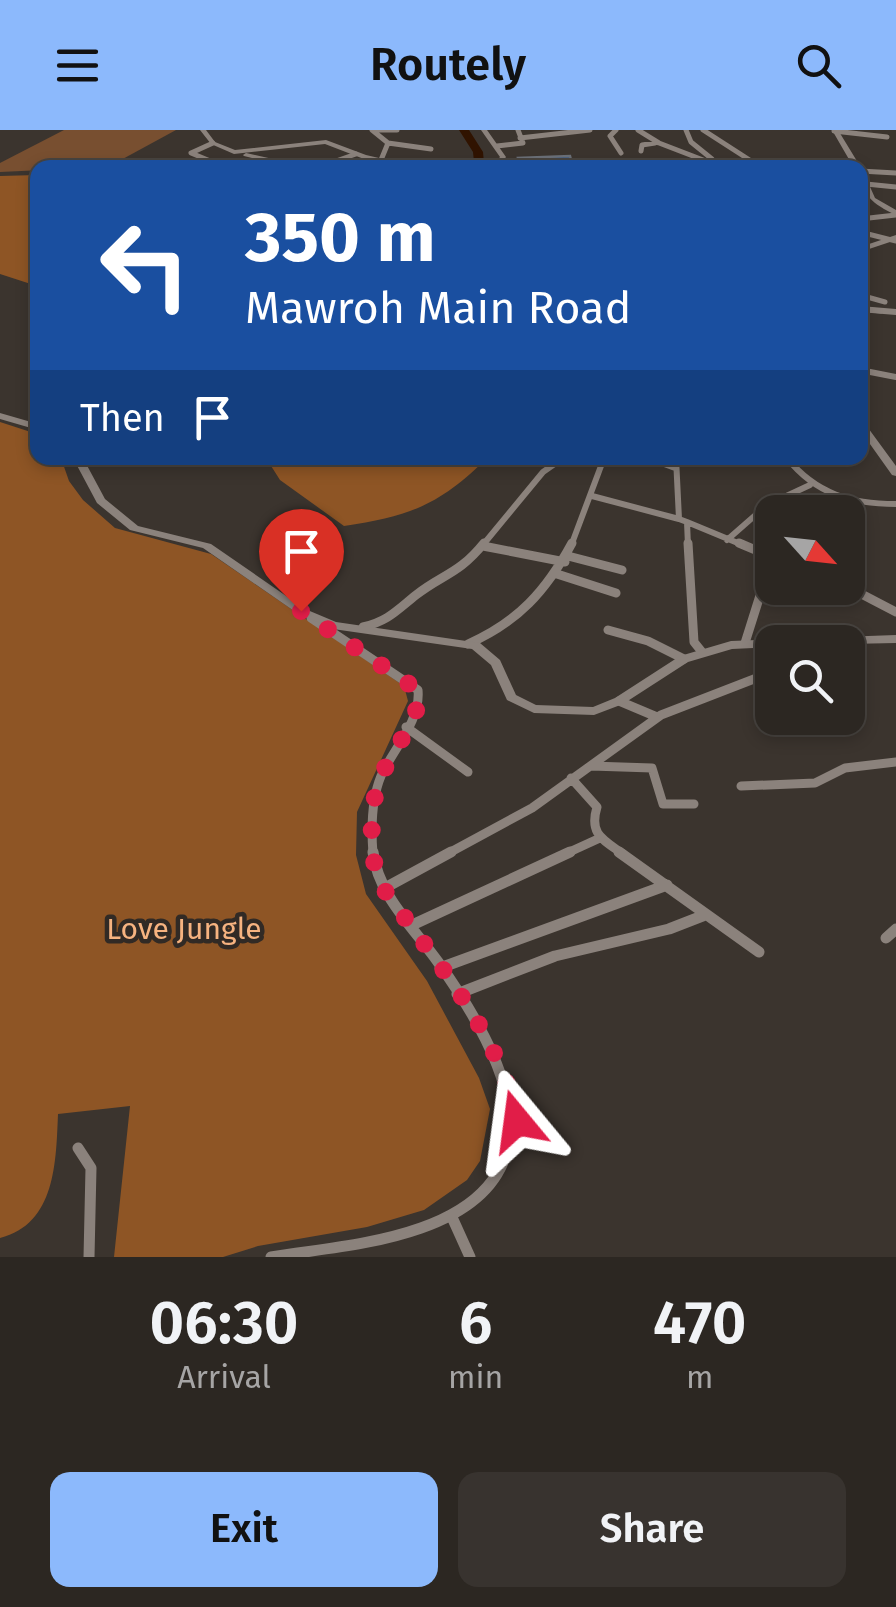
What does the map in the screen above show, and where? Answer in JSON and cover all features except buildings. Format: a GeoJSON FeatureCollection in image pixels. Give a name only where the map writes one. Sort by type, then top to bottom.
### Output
{"type":"FeatureCollection","features":[{"type":"Feature","properties":{"kind":"street"},"geometry":{"type":"LineString","coordinates":[[203,130],[213,142],[234,152],[269,160]]}},
{"type":"Feature","properties":{"kind":"street"},"geometry":{"type":"LineString","coordinates":[[375,130],[397,130]]}},
{"type":"Feature","properties":{"kind":"street"},"geometry":{"type":"LineString","coordinates":[[375,130],[388,143],[431,149]]}},
{"type":"Feature","properties":{"kind":"street"},"geometry":{"type":"LineString","coordinates":[[484,130],[503,157],[501,160]]}},
{"type":"Feature","properties":{"kind":"street"},"geometry":{"type":"LineString","coordinates":[[496,146],[523,143],[519,134],[590,130]]}},
{"type":"Feature","properties":{"kind":"street"},"geometry":{"type":"LineString","coordinates":[[616,130],[610,136],[621,153]]}},
{"type":"Feature","properties":{"kind":"street"},"geometry":{"type":"LineString","coordinates":[[638,130],[691,158],[714,160]]}},
{"type":"Feature","properties":{"kind":"street"},"geometry":{"type":"LineString","coordinates":[[686,130],[691,142],[714,160]]}},
{"type":"Feature","properties":{"kind":"street"},"geometry":{"type":"LineString","coordinates":[[705,131],[720,130]]}},
{"type":"Feature","properties":{"kind":"street"},"geometry":{"type":"LineString","coordinates":[[834,130],[887,137]]}},
{"type":"Feature","properties":{"kind":"street"},"geometry":{"type":"LineString","coordinates":[[834,130],[853,160]]}},
{"type":"Feature","properties":{"kind":"street"},"geometry":{"type":"LineString","coordinates":[[705,131],[750,160]]}},
{"type":"Feature","properties":{"kind":"street"},"geometry":{"type":"LineString","coordinates":[[207,160],[190,153],[213,142]]}},
{"type":"Feature","properties":{"kind":"street"},"geometry":{"type":"LineString","coordinates":[[234,152],[320,142],[393,160]]}},
{"type":"Feature","properties":{"kind":"street"},"geometry":{"type":"LineString","coordinates":[[641,152],[642,146],[658,142]]}},
{"type":"Feature","properties":{"kind":"street"},"geometry":{"type":"LineString","coordinates":[[383,157],[388,143]]}},
{"type":"Feature","properties":{"kind":"street"},"geometry":{"type":"LineString","coordinates":[[339,160],[356,154]]}},
{"type":"Feature","properties":{"kind":"street"},"geometry":{"type":"LineString","coordinates":[[868,171],[896,173]]}},
{"type":"Feature","properties":{"kind":"street"},"geometry":{"type":"LineString","coordinates":[[868,184],[896,187]]}},
{"type":"Feature","properties":{"kind":"street"},"geometry":{"type":"LineString","coordinates":[[868,189],[872,199],[896,214]]}},
{"type":"Feature","properties":{"kind":"street"},"geometry":{"type":"LineString","coordinates":[[868,218],[896,214]]}},
{"type":"Feature","properties":{"kind":"street"},"geometry":{"type":"LineString","coordinates":[[868,234],[895,239]]}},
{"type":"Feature","properties":{"kind":"street"},"geometry":{"type":"LineString","coordinates":[[868,247],[895,239]]}},
{"type":"Feature","properties":{"kind":"street"},"geometry":{"type":"LineString","coordinates":[[868,298],[885,302]]}},
{"type":"Feature","properties":{"kind":"street"},"geometry":{"type":"LineString","coordinates":[[868,310],[896,312]]}},
{"type":"Feature","properties":{"kind":"street"},"geometry":{"type":"LineString","coordinates":[[868,372],[896,377]]}},
{"type":"Feature","properties":{"kind":"street"},"geometry":{"type":"LineString","coordinates":[[0,416],[30,424]]}},
{"type":"Feature","properties":{"kind":"street"},"geometry":{"type":"LineString","coordinates":[[868,432],[892,457],[896,473]]}},
{"type":"Feature","properties":{"kind":"street"},"geometry":{"type":"LineString","coordinates":[[868,439],[878,443]]}},
{"type":"Feature","properties":{"kind":"street"},"geometry":{"type":"LineString","coordinates":[[81,465],[92,488],[123,522],[145,533],[206,546],[418,690],[420,703],[385,766],[375,797],[373,862],[383,889],[440,968],[497,1059],[511,1090],[517,1121],[511,1154],[501,1172],[450,1216],[421,1228],[358,1244],[271,1257]]}},
{"type":"Feature","properties":{"kind":"street"},"geometry":{"type":"LineString","coordinates":[[363,627],[395,617],[417,594],[462,570],[483,546],[487,534],[542,472],[553,465]]}},
{"type":"Feature","properties":{"kind":"street"},"geometry":{"type":"LineString","coordinates":[[468,644],[520,612],[557,574],[602,465]]}},
{"type":"Feature","properties":{"kind":"street"},"geometry":{"type":"LineString","coordinates":[[667,465],[675,468]]}},
{"type":"Feature","properties":{"kind":"street"},"geometry":{"type":"LineString","coordinates":[[675,465],[691,621],[694,642],[702,652]]}},
{"type":"Feature","properties":{"kind":"street"},"geometry":{"type":"LineString","coordinates":[[793,465],[810,485],[829,495]]}},
{"type":"Feature","properties":{"kind":"street"},"geometry":{"type":"LineString","coordinates":[[727,540],[767,506],[810,485]]}},
{"type":"Feature","properties":{"kind":"street"},"geometry":{"type":"LineString","coordinates":[[592,496],[683,520],[755,551]]}},
{"type":"Feature","properties":{"kind":"street"},"geometry":{"type":"LineString","coordinates":[[865,500],[896,504]]}},
{"type":"Feature","properties":{"kind":"street"},"geometry":{"type":"LineString","coordinates":[[483,546],[622,570]]}},
{"type":"Feature","properties":{"kind":"street"},"geometry":{"type":"LineString","coordinates":[[557,574],[616,593]]}},
{"type":"Feature","properties":{"kind":"street"},"geometry":{"type":"LineString","coordinates":[[865,595],[896,612]]}},
{"type":"Feature","properties":{"kind":"street"},"geometry":{"type":"LineString","coordinates":[[745,643],[757,605]]}},
{"type":"Feature","properties":{"kind":"street"},"geometry":{"type":"LineString","coordinates":[[301,611],[342,628],[363,627],[468,644],[488,654],[511,697],[534,709],[574,714],[618,702],[684,659],[755,643]]}},
{"type":"Feature","properties":{"kind":"street"},"geometry":{"type":"LineString","coordinates":[[608,630],[648,641],[684,659]]}},
{"type":"Feature","properties":{"kind":"street"},"geometry":{"type":"LineString","coordinates":[[865,640],[896,639]]}},
{"type":"Feature","properties":{"kind":"street"},"geometry":{"type":"LineString","coordinates":[[383,889],[532,808],[658,718],[755,679]]}},
{"type":"Feature","properties":{"kind":"street"},"geometry":{"type":"LineString","coordinates":[[618,702],[658,718]]}},
{"type":"Feature","properties":{"kind":"street"},"geometry":{"type":"LineString","coordinates":[[406,727],[468,772]]}},
{"type":"Feature","properties":{"kind":"street"},"geometry":{"type":"LineString","coordinates":[[741,786],[815,783],[845,768],[896,762]]}},
{"type":"Feature","properties":{"kind":"street"},"geometry":{"type":"LineString","coordinates":[[588,766],[652,768],[663,804],[694,804]]}},
{"type":"Feature","properties":{"kind":"street"},"geometry":{"type":"LineString","coordinates":[[571,778],[597,807],[592,829],[600,838],[758,952]]}},
{"type":"Feature","properties":{"kind":"street"},"geometry":{"type":"LineString","coordinates":[[410,926],[600,838]]}},
{"type":"Feature","properties":{"kind":"street"},"geometry":{"type":"LineString","coordinates":[[440,968],[667,886]]}},
{"type":"Feature","properties":{"kind":"street"},"geometry":{"type":"LineString","coordinates":[[457,994],[555,956],[669,929],[705,915]]}},
{"type":"Feature","properties":{"kind":"street"},"geometry":{"type":"LineString","coordinates":[[886,938],[896,929]]}},
{"type":"Feature","properties":{"kind":"street"},"geometry":{"type":"LineString","coordinates":[[78,1148],[91,1168],[89,1257]]}},
{"type":"Feature","properties":{"kind":"street"},"geometry":{"type":"LineString","coordinates":[[450,1216],[470,1257]]}},
{"type":"Feature","properties":{"kind":"shaded area"},"geometry":{"type":"Polygon","coordinates":[[[64,130],[176,130],[121,160],[30,160],[30,171],[0,172],[0,163],[64,130]]]}},
{"type":"Feature","properties":{"kind":"green space"},"geometry":{"type":"Polygon","coordinates":[[[30,175],[30,284],[0,274],[0,176],[30,175]]]}},
{"type":"Feature","properties":{"kind":"green space","name":"Love Jungle"},"geometry":{"type":"Polygon","coordinates":[[[0,422],[30,432],[30,465],[63,465],[83,500],[115,528],[211,554],[404,686],[408,701],[357,812],[356,855],[366,894],[427,981],[479,1078],[490,1109],[480,1161],[467,1180],[424,1210],[367,1227],[258,1246],[223,1257],[114,1257],[130,1106],[58,1114],[54,1170],[42,1205],[18,1231],[0,1238],[0,422]]]}},
{"type":"Feature","properties":{"kind":"green space"},"geometry":{"type":"Polygon","coordinates":[[[270,465],[480,465],[421,507],[344,526],[280,480],[270,465]]]}},
{"type":"Feature","properties":{"kind":"waterway"},"geometry":{"type":"LineString","coordinates":[[464,130],[479,160]]}},
{"type":"Feature","properties":{"kind":"route"},"geometry":{"type":"LineString","coordinates":[[301,611],[412,683],[421,696],[379,782],[372,819],[373,862],[378,881],[480,1027],[511,1090],[517,1121]]}}]}
